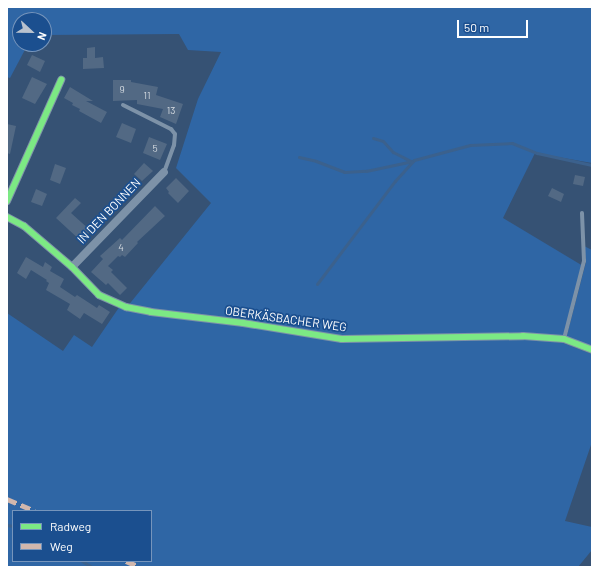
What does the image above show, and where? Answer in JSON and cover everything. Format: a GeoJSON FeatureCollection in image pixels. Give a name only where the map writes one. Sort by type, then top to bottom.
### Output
{"type":"FeatureCollection","features":[{"type":"Feature","properties":{"kind":"street"},"geometry":{"type":"LineString","coordinates":[[7,201],[61,80]]}},
{"type":"Feature","properties":{"kind":"street","name":"IN DEN BONNEN"},"geometry":{"type":"LineString","coordinates":[[72,267],[164,172]]}},
{"type":"Feature","properties":{"kind":"street","name":"OBERKÄSBACHER WEG"},"geometry":{"type":"LineString","coordinates":[[7,218],[24,226],[72,267],[99,295],[120,306],[151,312],[243,323],[342,339],[523,336],[564,339],[592,350]]}},
{"type":"Feature","properties":{"kind":"lane"},"geometry":{"type":"LineString","coordinates":[[123,105],[171,129],[175,134],[174,145],[164,172]]}},
{"type":"Feature","properties":{"kind":"lane"},"geometry":{"type":"LineString","coordinates":[[564,339],[584,261],[582,213]]}},
{"type":"Feature","properties":{"kind":"shaded area"},"geometry":{"type":"Polygon","coordinates":[[[7,7],[592,7],[592,163],[535,153],[503,218],[583,266],[563,340],[523,338],[563,343],[592,354],[592,442],[565,521],[592,527],[592,550],[578,567],[7,567],[7,313],[63,351],[74,335],[92,347],[120,306],[127,307],[211,203],[176,168],[198,99],[221,52],[188,50],[179,34],[52,35],[52,12],[12,12],[12,52],[24,52],[10,78],[7,77],[7,7]]]}},
{"type":"Feature","properties":{"kind":"shaded area"},"geometry":{"type":"Polygon","coordinates":[[[584,246],[592,250],[592,349],[566,339],[586,262],[584,246]]]}},
{"type":"Feature","properties":{"kind":"building"},"geometry":{"type":"Polygon","coordinates":[[[95,47],[95,58],[103,57],[104,68],[83,69],[83,58],[87,58],[87,48],[95,47]]]}},
{"type":"Feature","properties":{"kind":"building"},"geometry":{"type":"Polygon","coordinates":[[[32,55],[45,61],[40,72],[27,65],[32,55]]]}},
{"type":"Feature","properties":{"kind":"building"},"geometry":{"type":"Polygon","coordinates":[[[32,77],[47,84],[35,104],[22,98],[32,77]]]}},
{"type":"Feature","properties":{"kind":"building"},"geometry":{"type":"Polygon","coordinates":[[[113,80],[131,80],[131,82],[158,87],[156,95],[183,104],[176,124],[160,117],[163,109],[137,104],[137,100],[113,101],[113,80]]]}},
{"type":"Feature","properties":{"kind":"building"},"geometry":{"type":"Polygon","coordinates":[[[70,87],[93,101],[86,101],[107,112],[101,123],[79,111],[80,109],[72,105],[73,103],[64,98],[70,87]]]}},
{"type":"Feature","properties":{"kind":"building"},"geometry":{"type":"Polygon","coordinates":[[[122,123],[136,129],[131,143],[116,137],[122,123]]]}},
{"type":"Feature","properties":{"kind":"building"},"geometry":{"type":"Polygon","coordinates":[[[7,124],[16,126],[10,154],[7,153],[7,124]]]}},
{"type":"Feature","properties":{"kind":"building"},"geometry":{"type":"Polygon","coordinates":[[[149,137],[167,144],[160,160],[143,153],[149,137]]]}},
{"type":"Feature","properties":{"kind":"building"},"geometry":{"type":"Polygon","coordinates":[[[144,163],[153,171],[142,181],[134,174],[144,163]]]}},
{"type":"Feature","properties":{"kind":"building"},"geometry":{"type":"Polygon","coordinates":[[[55,164],[66,168],[60,184],[50,180],[55,164]]]}},
{"type":"Feature","properties":{"kind":"building"},"geometry":{"type":"Polygon","coordinates":[[[575,175],[585,177],[583,186],[573,184],[575,175]]]}},
{"type":"Feature","properties":{"kind":"building"},"geometry":{"type":"Polygon","coordinates":[[[176,178],[189,191],[178,203],[168,193],[169,192],[166,188],[176,178]]]}},
{"type":"Feature","properties":{"kind":"building"},"geometry":{"type":"Polygon","coordinates":[[[552,188],[564,194],[561,202],[548,196],[552,188]]]}},
{"type":"Feature","properties":{"kind":"building"},"geometry":{"type":"Polygon","coordinates":[[[36,189],[47,194],[42,206],[31,202],[36,189]]]}},
{"type":"Feature","properties":{"kind":"building"},"geometry":{"type":"Polygon","coordinates":[[[75,198],[81,203],[71,213],[91,231],[81,241],[56,218],[75,198]]]}},
{"type":"Feature","properties":{"kind":"building"},"geometry":{"type":"Polygon","coordinates":[[[155,206],[165,216],[137,242],[138,243],[125,257],[122,255],[120,257],[118,256],[108,266],[113,270],[111,272],[127,288],[120,295],[108,283],[106,285],[91,272],[103,259],[100,256],[120,238],[122,240],[155,206]]]}},
{"type":"Feature","properties":{"kind":"building"},"geometry":{"type":"Polygon","coordinates":[[[26,257],[43,267],[45,262],[52,267],[50,271],[64,279],[60,287],[75,297],[77,295],[97,308],[99,305],[110,312],[102,324],[84,313],[80,319],[67,310],[70,304],[46,290],[49,283],[46,281],[47,280],[31,270],[26,279],[17,273],[26,257]]]}},
{"type":"Feature","properties":{"kind":"waterway"},"geometry":{"type":"LineString","coordinates":[[373,138],[383,141],[393,152],[411,161]]}},
{"type":"Feature","properties":{"kind":"waterway"},"geometry":{"type":"LineString","coordinates":[[317,284],[395,181],[414,160],[470,145],[512,143],[537,153],[592,165]]}},
{"type":"Feature","properties":{"kind":"waterway"},"geometry":{"type":"LineString","coordinates":[[299,157],[316,161],[344,172],[366,171],[413,161]]}},
{"type":"Feature","properties":{"kind":"waterway"},"geometry":{"type":"LineString","coordinates":[[7,525],[12,526]]}},
{"type":"Feature","properties":{"kind":"waterway"},"geometry":{"type":"LineString","coordinates":[[84,562],[92,567]]}},
{"type":"Feature","properties":{"kind":"marked path"},"geometry":{"type":"LineString","coordinates":[[7,499],[33,510]]}},
{"type":"Feature","properties":{"kind":"marked path"},"geometry":{"type":"LineString","coordinates":[[128,562],[140,567]]}},
{"type":"Feature","properties":{"kind":"cycle path"},"geometry":{"type":"LineString","coordinates":[[7,201],[61,80]]}},
{"type":"Feature","properties":{"kind":"cycle path"},"geometry":{"type":"LineString","coordinates":[[7,217],[24,226],[72,267],[99,295],[126,307],[151,312],[243,323],[342,339],[523,336],[564,339],[592,350]]}}]}
